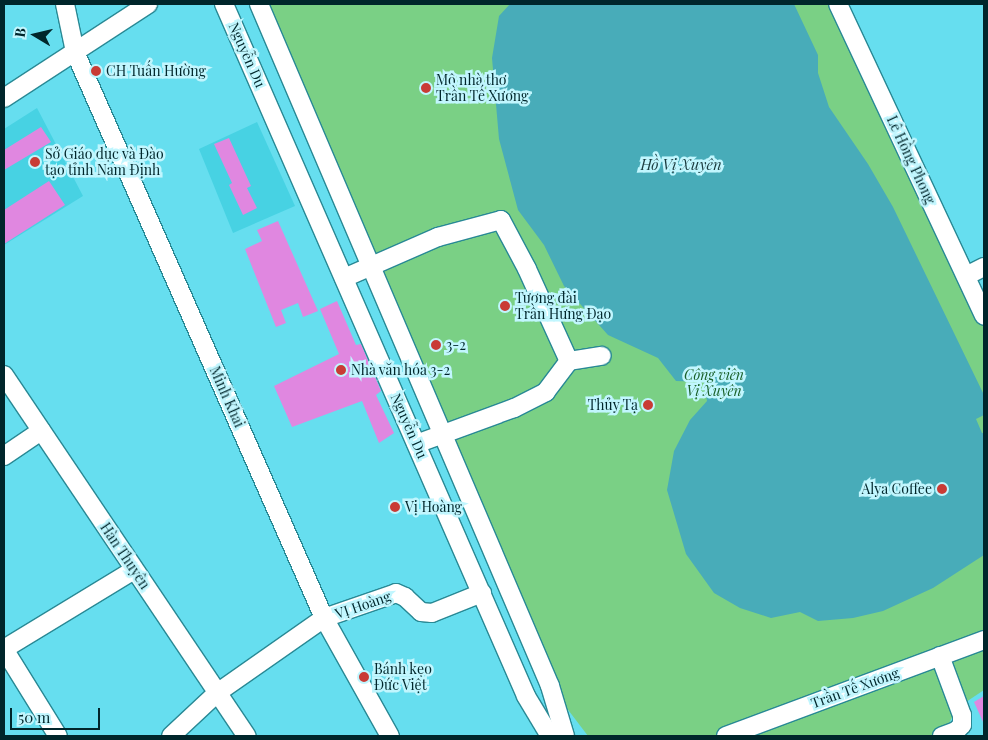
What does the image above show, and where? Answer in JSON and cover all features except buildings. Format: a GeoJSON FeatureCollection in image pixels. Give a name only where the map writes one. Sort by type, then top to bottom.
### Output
{"type":"FeatureCollection","features":[{"type":"Feature","properties":{"kind":"street","name":"Minh Khai"},"geometry":{"type":"LineString","coordinates":[[65,4],[75,52],[324,618],[390,736]]}},
{"type":"Feature","properties":{"kind":"street"},"geometry":{"type":"LineString","coordinates":[[4,98],[148,4]]}},
{"type":"Feature","properties":{"kind":"street","name":"Nguyễn Du"},"geometry":{"type":"LineString","coordinates":[[224,4],[526,696],[550,736]]}},
{"type":"Feature","properties":{"kind":"street","name":"Nguyễn Du"},"geometry":{"type":"LineString","coordinates":[[259,4],[550,686],[565,736]]}},
{"type":"Feature","properties":{"kind":"street","name":"Lê Hồng Phong"},"geometry":{"type":"LineString","coordinates":[[838,4],[984,316]]}},
{"type":"Feature","properties":{"kind":"street"},"geometry":{"type":"LineString","coordinates":[[344,278],[370,265],[438,238],[501,220],[527,269],[569,361]]}},
{"type":"Feature","properties":{"kind":"street"},"geometry":{"type":"LineString","coordinates":[[966,276],[984,267]]}},
{"type":"Feature","properties":{"kind":"street"},"geometry":{"type":"LineString","coordinates":[[416,444],[514,408],[546,392],[569,361],[602,356]]}},
{"type":"Feature","properties":{"kind":"street","name":"Hàn Thuyên"},"geometry":{"type":"LineString","coordinates":[[4,375],[247,736]]}},
{"type":"Feature","properties":{"kind":"street"},"geometry":{"type":"LineString","coordinates":[[4,456],[41,431]]}},
{"type":"Feature","properties":{"kind":"street"},"geometry":{"type":"LineString","coordinates":[[58,736],[4,649],[134,570]]}},
{"type":"Feature","properties":{"kind":"street","name":"VỊ Hoàng"},"geometry":{"type":"LineString","coordinates":[[171,736],[217,693],[324,618],[396,593],[405,597],[421,612],[432,613],[482,593]]}},
{"type":"Feature","properties":{"kind":"street","name":"Trần Tế Xương"},"geometry":{"type":"LineString","coordinates":[[726,736],[984,640]]}},
{"type":"Feature","properties":{"kind":"street"},"geometry":{"type":"LineString","coordinates":[[940,656],[962,716],[962,725],[956,731],[942,736]]}},
{"type":"Feature","properties":{"kind":"shaded area","name":"Sở Giáo dục và Đào tạo tỉnh Nam Định"},"geometry":{"type":"Polygon","coordinates":[[[37,108],[83,196],[4,245],[4,129],[37,108]]]}},
{"type":"Feature","properties":{"kind":"shaded area"},"geometry":{"type":"Polygon","coordinates":[[[257,122],[295,206],[233,233],[199,149],[257,122]]]}},
{"type":"Feature","properties":{"kind":"green space","name":"Công viên Vị Xuyên"},"geometry":{"type":"Polygon","coordinates":[[[259,4],[836,4],[984,323],[984,690],[957,708],[945,731],[930,736],[588,736],[550,686],[259,4]]]}},
{"type":"Feature","properties":{"kind":"water","name":"Hồ Vị Xuyên"},"geometry":{"type":"Polygon","coordinates":[[[510,4],[794,4],[818,55],[818,73],[829,107],[868,164],[893,207],[984,395],[984,415],[976,419],[982,433],[984,433],[984,555],[933,588],[883,611],[853,618],[818,621],[800,612],[771,618],[740,608],[714,593],[686,554],[667,490],[674,451],[690,420],[707,401],[704,382],[676,381],[658,358],[608,335],[564,286],[544,245],[518,210],[499,139],[492,58],[499,16],[510,4]]]}},
{"type":"Feature","properties":{"kind":"place","name":"CH Tuấn Hường"},"geometry":{"type":"Point","coordinates":[96,71]}},
{"type":"Feature","properties":{"kind":"place","name":"Mộ nhà thơ Trần Tế Xương"},"geometry":{"type":"Point","coordinates":[426,88]}},
{"type":"Feature","properties":{"kind":"place","name":"Sở Giáo dục và Đào tạo tỉnh Nam Định"},"geometry":{"type":"Point","coordinates":[35,162]}},
{"type":"Feature","properties":{"kind":"place","name":"Tượng đài Trần Hưng Đạo"},"geometry":{"type":"Point","coordinates":[505,306]}},
{"type":"Feature","properties":{"kind":"place","name":"3-2"},"geometry":{"type":"Point","coordinates":[436,345]}},
{"type":"Feature","properties":{"kind":"place","name":"Nhà văn hóa 3-2"},"geometry":{"type":"Point","coordinates":[341,370]}},
{"type":"Feature","properties":{"kind":"place","name":"Thủy Tạ"},"geometry":{"type":"Point","coordinates":[648,405]}},
{"type":"Feature","properties":{"kind":"place","name":"Alya Coffee"},"geometry":{"type":"Point","coordinates":[942,489]}},
{"type":"Feature","properties":{"kind":"place","name":"Vị Hoàng"},"geometry":{"type":"Point","coordinates":[395,507]}},
{"type":"Feature","properties":{"kind":"place","name":"Bánh kẹo Đức Việt"},"geometry":{"type":"Point","coordinates":[364,677]}}]}
